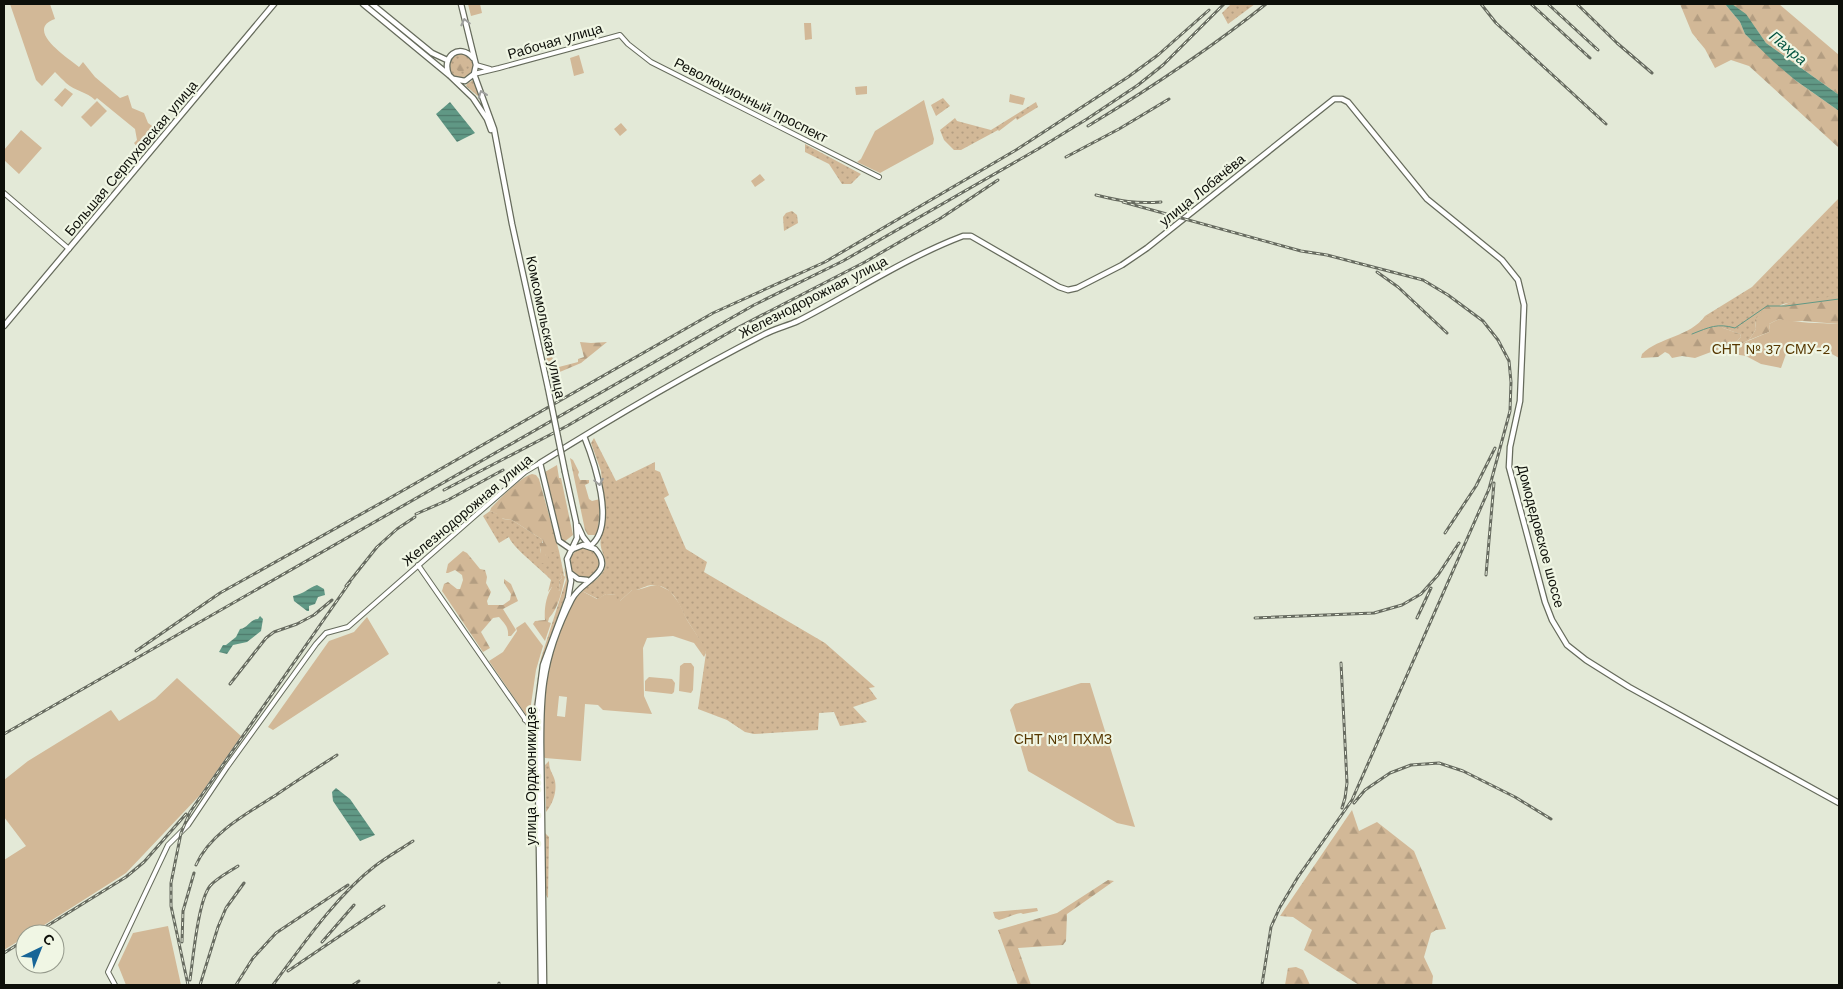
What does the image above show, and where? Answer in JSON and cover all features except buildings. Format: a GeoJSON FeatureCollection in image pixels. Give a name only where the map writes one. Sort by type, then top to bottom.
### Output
{"type":"FeatureCollection","features":[{"type":"Feature","properties":{"kind":"main road","name":"Большая Серпуховская улица"},"geometry":{"type":"LineString","coordinates":[[4,326],[274,4]]}},
{"type":"Feature","properties":{"kind":"main road","name":"Комсомольская улица"},"geometry":{"type":"LineString","coordinates":[[363,4],[451,77],[479,105],[487,119],[494,138],[576,522],[577,538],[572,550]]}},
{"type":"Feature","properties":{"kind":"main road"},"geometry":{"type":"LineString","coordinates":[[372,4],[430,51],[447,60]]}},
{"type":"Feature","properties":{"kind":"main road"},"geometry":{"type":"LineString","coordinates":[[461,4],[476,65],[474,74],[465,81],[451,77],[446,68],[447,60],[451,54],[457,52],[464,51],[474,59]]}},
{"type":"Feature","properties":{"kind":"main road","name":"Комсомольская улица"},"geometry":{"type":"LineString","coordinates":[[474,74],[490,115],[494,129],[494,138]]}},
{"type":"Feature","properties":{"kind":"main road","name":"улица Лобачёва"},"geometry":{"type":"LineString","coordinates":[[1068,290],[1077,288],[1136,256],[1334,99],[1342,98]]}},
{"type":"Feature","properties":{"kind":"main road","name":"Домодедовское шоссе"},"geometry":{"type":"LineString","coordinates":[[1342,98],[1348,102],[1427,199],[1502,260],[1518,280],[1524,305],[1520,401],[1510,447],[1509,467],[1545,602],[1560,636],[1567,645],[1586,660],[1631,688],[1839,802]]}},
{"type":"Feature","properties":{"kind":"main road","name":"Железнодорожная улица"},"geometry":{"type":"LineString","coordinates":[[540,463],[680,380],[765,334],[796,322],[908,260],[963,236],[971,236],[1014,262],[1068,290]]}},
{"type":"Feature","properties":{"kind":"main road"},"geometry":{"type":"LineString","coordinates":[[584,436],[594,458],[602,495],[600,532],[594,543],[590,546]]}},
{"type":"Feature","properties":{"kind":"main road"},"geometry":{"type":"LineString","coordinates":[[540,463],[559,541],[572,550]]}},
{"type":"Feature","properties":{"kind":"main road","name":"Комсомольская улица"},"geometry":{"type":"LineString","coordinates":[[576,522],[583,537],[590,546]]}},
{"type":"Feature","properties":{"kind":"main road"},"geometry":{"type":"LineString","coordinates":[[577,546],[590,546],[600,553],[602,565],[596,576],[591,580],[584,581],[578,579],[568,570],[567,559],[572,550],[577,546]]}},
{"type":"Feature","properties":{"kind":"main road","name":"улица Орджоникидзе"},"geometry":{"type":"LineString","coordinates":[[543,985],[537,719],[543,665],[569,592],[571,580],[568,570]]}},
{"type":"Feature","properties":{"kind":"main road","name":"улица Орджоникидзе"},"geometry":{"type":"LineString","coordinates":[[543,985],[541,711],[544,681],[554,644],[572,599],[576,592],[591,580]]}},
{"type":"Feature","properties":{"kind":"street","name":"Рабочая улица"},"geometry":{"type":"LineString","coordinates":[[474,74],[620,35]]}},
{"type":"Feature","properties":{"kind":"street","name":"Революционный проспект"},"geometry":{"type":"LineString","coordinates":[[620,35],[650,62],[879,177]]}},
{"type":"Feature","properties":{"kind":"street","name":"Рабочая улица"},"geometry":{"type":"LineString","coordinates":[[476,65],[495,69]]}},
{"type":"Feature","properties":{"kind":"street"},"geometry":{"type":"LineString","coordinates":[[4,193],[69,249]]}},
{"type":"Feature","properties":{"kind":"street","name":"Железнодорожная улица"},"geometry":{"type":"LineString","coordinates":[[115,985],[108,972],[168,845],[188,825],[316,644],[326,633],[348,627],[525,472],[540,463]]}},
{"type":"Feature","properties":{"kind":"street","name":"улица Орджоникидзе"},"geometry":{"type":"LineString","coordinates":[[418,565],[536,736]]}},
{"type":"Feature","properties":{"kind":"street","name":"улица Орджоникидзе"},"geometry":{"type":"LineString","coordinates":[[524,719],[530,723],[537,719]]}},
{"type":"Feature","properties":{"kind":"green space"},"geometry":{"type":"Polygon","coordinates":[[[10,4],[50,4],[55,19],[46,24],[44,30],[46,37],[52,44],[79,67],[83,62],[95,77],[120,98],[128,95],[132,108],[144,113],[148,123],[159,131],[142,152],[134,143],[137,140],[135,129],[97,98],[95,100],[70,86],[55,72],[42,86],[36,80],[10,4]]]}},
{"type":"Feature","properties":{"kind":"green space"},"geometry":{"type":"Polygon","coordinates":[[[468,4],[480,4],[482,13],[471,16],[468,4]]]}},
{"type":"Feature","properties":{"kind":"green space"},"geometry":{"type":"Polygon","coordinates":[[[1231,4],[1255,4],[1228,24],[1222,13],[1231,4]]]}},
{"type":"Feature","properties":{"kind":"green space"},"geometry":{"type":"Polygon","coordinates":[[[1680,4],[1725,4],[1740,22],[1745,34],[1795,80],[1839,111],[1839,148],[1749,66],[1731,60],[1715,68],[1705,49],[1692,33],[1680,4]]]}},
{"type":"Feature","properties":{"kind":"green space"},"geometry":{"type":"Polygon","coordinates":[[[1732,4],[1779,4],[1839,55],[1839,95],[1766,43],[1754,26],[1732,4]]]}},
{"type":"Feature","properties":{"kind":"green space"},"geometry":{"type":"Polygon","coordinates":[[[804,23],[811,23],[812,39],[805,40],[804,23]]]}},
{"type":"Feature","properties":{"kind":"green space"},"geometry":{"type":"Polygon","coordinates":[[[461,54],[470,57],[473,66],[470,75],[461,78],[452,75],[449,66],[452,57],[461,54]]]}},
{"type":"Feature","properties":{"kind":"green space"},"geometry":{"type":"Polygon","coordinates":[[[579,55],[584,73],[574,76],[570,58],[579,55]]]}},
{"type":"Feature","properties":{"kind":"green space"},"geometry":{"type":"Polygon","coordinates":[[[459,61],[463,61],[466,66],[465,70],[459,71],[456,68],[456,64],[459,61]]]}},
{"type":"Feature","properties":{"kind":"green space"},"geometry":{"type":"Polygon","coordinates":[[[473,80],[479,97],[466,86],[473,80]]]}},
{"type":"Feature","properties":{"kind":"green space"},"geometry":{"type":"Polygon","coordinates":[[[867,86],[867,94],[856,95],[855,87],[867,86]]]}},
{"type":"Feature","properties":{"kind":"green space"},"geometry":{"type":"Polygon","coordinates":[[[65,88],[73,94],[62,107],[54,100],[65,88]]]}},
{"type":"Feature","properties":{"kind":"green space"},"geometry":{"type":"Polygon","coordinates":[[[1010,94],[1025,98],[1023,105],[1009,102],[1010,94]]]}},
{"type":"Feature","properties":{"kind":"green space"},"geometry":{"type":"Polygon","coordinates":[[[943,98],[950,106],[936,116],[931,105],[943,98]]]}},
{"type":"Feature","properties":{"kind":"green space"},"geometry":{"type":"Polygon","coordinates":[[[924,100],[934,139],[933,144],[880,173],[857,162],[861,159],[875,131],[924,100]]]}},
{"type":"Feature","properties":{"kind":"green space"},"geometry":{"type":"Polygon","coordinates":[[[97,101],[107,111],[91,127],[81,117],[97,101]]]}},
{"type":"Feature","properties":{"kind":"green space"},"geometry":{"type":"Polygon","coordinates":[[[1036,102],[1038,107],[1017,120],[1016,118],[999,131],[961,150],[954,150],[944,140],[940,130],[955,118],[957,121],[991,130],[1036,102]]]}},
{"type":"Feature","properties":{"kind":"green space"},"geometry":{"type":"Polygon","coordinates":[[[621,123],[627,130],[620,136],[614,129],[621,123]]]}},
{"type":"Feature","properties":{"kind":"green space"},"geometry":{"type":"Polygon","coordinates":[[[21,130],[42,148],[19,174],[4,160],[4,150],[21,130]]]}},
{"type":"Feature","properties":{"kind":"green space"},"geometry":{"type":"Polygon","coordinates":[[[805,144],[861,174],[851,184],[842,184],[829,164],[805,152],[805,144]]]}},
{"type":"Feature","properties":{"kind":"green space"},"geometry":{"type":"Polygon","coordinates":[[[760,174],[765,180],[755,187],[751,181],[760,174]]]}},
{"type":"Feature","properties":{"kind":"green space"},"geometry":{"type":"Polygon","coordinates":[[[1839,198],[1839,296],[1792,302],[1774,307],[1755,322],[1756,329],[1749,340],[1727,351],[1741,337],[1740,334],[1723,328],[1705,316],[1752,287],[1839,198]]]}},
{"type":"Feature","properties":{"kind":"green space"},"geometry":{"type":"Polygon","coordinates":[[[792,211],[797,215],[798,223],[784,231],[783,217],[786,213],[792,211]]]}},
{"type":"Feature","properties":{"kind":"green space"},"geometry":{"type":"Polygon","coordinates":[[[1839,296],[1839,324],[1802,321],[1789,322],[1779,319],[1769,324],[1769,332],[1749,340],[1756,329],[1755,320],[1768,304],[1776,303],[1781,306],[1793,301],[1839,296]]]}},
{"type":"Feature","properties":{"kind":"green space"},"geometry":{"type":"Polygon","coordinates":[[[1705,316],[1714,318],[1723,328],[1740,334],[1741,337],[1727,351],[1711,352],[1695,358],[1682,356],[1672,358],[1665,352],[1658,357],[1641,358],[1642,354],[1649,348],[1683,333],[1699,323],[1705,316]]]}},
{"type":"Feature","properties":{"kind":"green space","name":"СНТ № 37 СМУ-2"},"geometry":{"type":"Polygon","coordinates":[[[1779,319],[1839,324],[1839,358],[1823,349],[1790,343],[1781,368],[1761,364],[1746,356],[1727,353],[1736,346],[1769,332],[1769,324],[1779,319]]]}},
{"type":"Feature","properties":{"kind":"green space"},"geometry":{"type":"Polygon","coordinates":[[[542,323],[545,324],[555,368],[578,362],[578,359],[584,357],[580,342],[607,342],[581,363],[555,374],[561,397],[559,400],[556,399],[539,326],[542,323]]]}},
{"type":"Feature","properties":{"kind":"green space"},"geometry":{"type":"Polygon","coordinates":[[[594,438],[616,481],[655,462],[655,470],[660,472],[669,495],[664,498],[686,549],[707,562],[704,572],[825,643],[875,687],[869,688],[877,699],[853,707],[867,722],[840,726],[834,712],[819,713],[818,730],[754,734],[745,732],[727,720],[698,709],[706,653],[673,594],[662,587],[654,585],[632,590],[620,601],[616,601],[616,595],[606,594],[598,599],[580,590],[597,579],[605,566],[601,546],[604,504],[601,471],[591,443],[594,438]]]}},
{"type":"Feature","properties":{"kind":"green space"},"geometry":{"type":"Polygon","coordinates":[[[570,458],[579,472],[580,480],[589,480],[589,483],[585,485],[589,499],[592,501],[600,499],[598,535],[588,535],[585,530],[570,458]]]}},
{"type":"Feature","properties":{"kind":"green space"},"geometry":{"type":"Polygon","coordinates":[[[557,465],[573,535],[564,542],[561,538],[545,472],[557,465]]]}},
{"type":"Feature","properties":{"kind":"green space"},"geometry":{"type":"Polygon","coordinates":[[[532,474],[536,475],[539,479],[559,551],[549,553],[545,551],[546,556],[548,555],[549,564],[546,567],[545,563],[536,563],[540,553],[539,543],[543,543],[543,540],[512,520],[499,518],[497,514],[490,511],[510,489],[532,474]]]}},
{"type":"Feature","properties":{"kind":"green space"},"geometry":{"type":"Polygon","coordinates":[[[490,511],[498,514],[503,519],[512,520],[543,540],[540,550],[540,562],[548,562],[545,550],[559,551],[564,575],[560,573],[562,578],[559,581],[559,591],[552,587],[548,592],[551,580],[521,552],[509,537],[499,543],[483,516],[490,511]]]}},
{"type":"Feature","properties":{"kind":"green space"},"geometry":{"type":"Polygon","coordinates":[[[585,548],[596,552],[600,563],[596,574],[585,578],[574,574],[570,563],[574,552],[585,548]]]}},
{"type":"Feature","properties":{"kind":"green space"},"geometry":{"type":"Polygon","coordinates":[[[463,551],[467,553],[480,569],[485,570],[486,583],[491,592],[487,601],[488,605],[503,605],[510,600],[511,594],[504,583],[504,579],[511,584],[518,601],[503,609],[516,630],[511,636],[508,636],[507,628],[503,621],[499,617],[493,618],[481,632],[490,648],[483,652],[442,591],[444,584],[448,582],[457,589],[460,589],[463,580],[462,575],[455,570],[446,573],[448,564],[463,551]]]}},
{"type":"Feature","properties":{"kind":"green space"},"geometry":{"type":"Polygon","coordinates":[[[564,567],[568,577],[568,588],[541,663],[536,691],[541,658],[566,580],[564,567]]]}},
{"type":"Feature","properties":{"kind":"green space"},"geometry":{"type":"Polygon","coordinates":[[[561,572],[565,577],[564,582],[557,605],[549,618],[548,622],[551,623],[545,641],[533,624],[535,621],[545,620],[548,594],[552,587],[556,585],[559,591],[559,581],[562,578],[561,572]]]}},
{"type":"Feature","properties":{"kind":"green space"},"geometry":{"type":"Polygon","coordinates":[[[655,585],[670,591],[679,603],[687,620],[704,646],[706,653],[704,657],[694,643],[673,636],[647,638],[643,648],[644,696],[652,714],[603,710],[598,705],[585,704],[581,761],[545,758],[543,756],[543,723],[546,681],[550,660],[575,596],[580,590],[597,599],[606,594],[616,595],[617,601],[620,601],[632,590],[655,585]],[[559,696],[557,716],[565,717],[567,697],[559,696]]]}},
{"type":"Feature","properties":{"kind":"green space"},"geometry":{"type":"Polygon","coordinates":[[[367,617],[389,654],[273,730],[268,727],[329,641],[354,632],[367,617]]]}},
{"type":"Feature","properties":{"kind":"green space"},"geometry":{"type":"Polygon","coordinates":[[[525,622],[543,646],[536,670],[529,718],[489,661],[503,652],[517,631],[516,628],[525,622]]]}},
{"type":"Feature","properties":{"kind":"green space"},"geometry":{"type":"Polygon","coordinates":[[[684,663],[691,663],[694,667],[693,690],[691,693],[679,691],[680,666],[684,663]]]}},
{"type":"Feature","properties":{"kind":"green space"},"geometry":{"type":"Polygon","coordinates":[[[649,677],[672,679],[675,683],[674,692],[672,694],[645,691],[645,681],[649,677]]]}},
{"type":"Feature","properties":{"kind":"green space"},"geometry":{"type":"Polygon","coordinates":[[[177,678],[241,736],[200,795],[126,873],[46,924],[15,924],[15,943],[4,950],[4,860],[26,846],[4,817],[4,780],[28,761],[111,710],[119,721],[155,699],[177,678]]]}},
{"type":"Feature","properties":{"kind":"green space","name":"СНТ №1 ПХМЗ"},"geometry":{"type":"Polygon","coordinates":[[[1081,683],[1090,683],[1135,827],[1117,823],[1028,771],[1010,710],[1015,704],[1081,683]]]}},
{"type":"Feature","properties":{"kind":"green space"},"geometry":{"type":"Polygon","coordinates":[[[535,697],[533,719],[531,721],[535,697]]]}},
{"type":"Feature","properties":{"kind":"green space"},"geometry":{"type":"Polygon","coordinates":[[[549,761],[550,770],[555,781],[555,793],[546,812],[545,765],[549,761]]]}},
{"type":"Feature","properties":{"kind":"green space"},"geometry":{"type":"Polygon","coordinates":[[[1352,810],[1359,831],[1377,822],[1414,851],[1446,929],[1436,930],[1431,933],[1424,957],[1433,976],[1432,985],[1359,985],[1304,950],[1312,930],[1293,917],[1280,916],[1352,810]]]}},
{"type":"Feature","properties":{"kind":"green space"},"geometry":{"type":"Polygon","coordinates":[[[545,833],[549,837],[548,898],[546,895],[545,833]]]}},
{"type":"Feature","properties":{"kind":"green space"},"geometry":{"type":"Polygon","coordinates":[[[1108,880],[1114,881],[1067,914],[1066,941],[1063,945],[1018,948],[1031,985],[1018,985],[998,930],[1057,913],[1108,880]]]}},
{"type":"Feature","properties":{"kind":"green space"},"geometry":{"type":"Polygon","coordinates":[[[1037,908],[1038,911],[1021,913],[999,920],[995,918],[993,912],[1037,908]]]}},
{"type":"Feature","properties":{"kind":"green space"},"geometry":{"type":"Polygon","coordinates":[[[168,926],[181,985],[126,985],[118,965],[133,933],[168,926]]]}},
{"type":"Feature","properties":{"kind":"green space"},"geometry":{"type":"Polygon","coordinates":[[[1296,967],[1303,970],[1310,985],[1285,985],[1288,968],[1296,967]]]}},
{"type":"Feature","properties":{"kind":"shaded area"},"geometry":{"type":"Polygon","coordinates":[[[1725,4],[1732,4],[1746,14],[1766,43],[1839,95],[1839,111],[1795,80],[1774,62],[1745,34],[1740,22],[1725,4]]]}},
{"type":"Feature","properties":{"kind":"shaded area"},"geometry":{"type":"Polygon","coordinates":[[[450,102],[475,133],[457,142],[436,114],[450,102]]]}},
{"type":"Feature","properties":{"kind":"shaded area"},"geometry":{"type":"Polygon","coordinates":[[[317,585],[324,589],[325,595],[318,597],[315,604],[309,606],[309,611],[294,601],[293,596],[317,585]]]}},
{"type":"Feature","properties":{"kind":"shaded area"},"geometry":{"type":"Polygon","coordinates":[[[260,616],[263,619],[261,631],[247,642],[233,645],[227,654],[219,652],[223,645],[226,645],[236,637],[240,629],[260,616]]]}},
{"type":"Feature","properties":{"kind":"shaded area"},"geometry":{"type":"Polygon","coordinates":[[[336,788],[350,799],[375,835],[360,841],[333,801],[332,792],[336,788]]]}},
{"type":"Feature","properties":{"kind":"waterway"},"geometry":{"type":"LineString","coordinates":[[1692,334],[1714,326],[1735,328],[1767,306],[1786,306],[1839,299]]}},
{"type":"Feature","properties":{"kind":"railway"},"geometry":{"type":"LineString","coordinates":[[4,734],[754,305],[843,261],[1038,149],[1138,85],[1163,65],[1224,4]]}},
{"type":"Feature","properties":{"kind":"railway"},"geometry":{"type":"LineString","coordinates":[[1088,126],[1179,68],[1266,4]]}},
{"type":"Feature","properties":{"kind":"railway"},"geometry":{"type":"LineString","coordinates":[[1481,4],[1496,23],[1606,124]]}},
{"type":"Feature","properties":{"kind":"railway"},"geometry":{"type":"LineString","coordinates":[[1531,4],[1590,58]]}},
{"type":"Feature","properties":{"kind":"railway"},"geometry":{"type":"LineString","coordinates":[[1548,4],[1598,50]]}},
{"type":"Feature","properties":{"kind":"railway"},"geometry":{"type":"LineString","coordinates":[[1577,4],[1617,43],[1652,73]]}},
{"type":"Feature","properties":{"kind":"railway"},"geometry":{"type":"LineString","coordinates":[[136,651],[220,593],[713,313],[825,262],[1016,150],[1128,77],[1158,55],[1209,10]]}},
{"type":"Feature","properties":{"kind":"railway"},"geometry":{"type":"LineString","coordinates":[[1066,157],[1119,129],[1169,99]]}},
{"type":"Feature","properties":{"kind":"railway"},"geometry":{"type":"LineString","coordinates":[[444,490],[567,426],[735,329],[865,262],[941,218],[998,180]]}},
{"type":"Feature","properties":{"kind":"railway"},"geometry":{"type":"LineString","coordinates":[[1096,195],[1128,202],[1161,202]]}},
{"type":"Feature","properties":{"kind":"railway"},"geometry":{"type":"LineString","coordinates":[[1123,202],[1301,251],[1327,255],[1423,280],[1448,295],[1483,321],[1498,340],[1509,361],[1511,382],[1510,411],[1489,489],[1352,800],[1298,877],[1280,907],[1271,927],[1262,985]]}},
{"type":"Feature","properties":{"kind":"railway"},"geometry":{"type":"LineString","coordinates":[[1377,272],[1398,287],[1447,333]]}},
{"type":"Feature","properties":{"kind":"railway"},"geometry":{"type":"LineString","coordinates":[[1445,533],[1476,486],[1495,448]]}},
{"type":"Feature","properties":{"kind":"railway"},"geometry":{"type":"LineString","coordinates":[[416,514],[448,500],[503,470]]}},
{"type":"Feature","properties":{"kind":"railway"},"geometry":{"type":"LineString","coordinates":[[1486,575],[1494,483]]}},
{"type":"Feature","properties":{"kind":"railway"},"geometry":{"type":"LineString","coordinates":[[346,586],[377,547],[397,529],[415,517]]}},
{"type":"Feature","properties":{"kind":"railway"},"geometry":{"type":"LineString","coordinates":[[1255,618],[1374,613],[1402,605],[1421,594],[1438,575],[1459,543]]}},
{"type":"Feature","properties":{"kind":"railway"},"geometry":{"type":"LineString","coordinates":[[188,985],[171,906],[171,883],[181,833],[190,812],[350,582]]}},
{"type":"Feature","properties":{"kind":"railway"},"geometry":{"type":"LineString","coordinates":[[1417,618],[1431,588]]}},
{"type":"Feature","properties":{"kind":"railway"},"geometry":{"type":"LineString","coordinates":[[230,684],[266,638],[274,632],[297,624],[314,615],[332,600]]}},
{"type":"Feature","properties":{"kind":"railway"},"geometry":{"type":"LineString","coordinates":[[1341,663],[1347,783],[1342,808]]}},
{"type":"Feature","properties":{"kind":"railway"},"geometry":{"type":"LineString","coordinates":[[196,865],[210,843],[231,825],[337,755]]}},
{"type":"Feature","properties":{"kind":"railway"},"geometry":{"type":"LineString","coordinates":[[1354,803],[1365,790],[1390,773],[1411,765],[1439,763],[1463,771],[1515,797],[1551,819]]}},
{"type":"Feature","properties":{"kind":"railway"},"geometry":{"type":"LineString","coordinates":[[50,924],[126,877],[144,862],[186,814]]}},
{"type":"Feature","properties":{"kind":"railway"},"geometry":{"type":"LineString","coordinates":[[273,985],[320,922],[347,892],[375,866],[413,841]]}},
{"type":"Feature","properties":{"kind":"railway"},"geometry":{"type":"LineString","coordinates":[[190,980],[197,931],[206,893],[213,883],[238,866]]}},
{"type":"Feature","properties":{"kind":"railway"},"geometry":{"type":"LineString","coordinates":[[182,942],[183,911],[194,873]]}},
{"type":"Feature","properties":{"kind":"railway"},"geometry":{"type":"LineString","coordinates":[[200,985],[218,927],[226,908],[244,883]]}},
{"type":"Feature","properties":{"kind":"railway"},"geometry":{"type":"LineString","coordinates":[[236,985],[253,958],[276,933],[348,885]]}},
{"type":"Feature","properties":{"kind":"railway"},"geometry":{"type":"LineString","coordinates":[[322,942],[354,905]]}},
{"type":"Feature","properties":{"kind":"railway"},"geometry":{"type":"LineString","coordinates":[[288,971],[384,906]]}},
{"type":"Feature","properties":{"kind":"railway"},"geometry":{"type":"LineString","coordinates":[[4,953],[15,946]]}},
{"type":"Feature","properties":{"kind":"railway"},"geometry":{"type":"LineString","coordinates":[[353,985],[359,981]]}},
{"type":"Feature","properties":{"kind":"water label","name":"Пахра"},"geometry":{"type":"Point","coordinates":[1788,48]}}]}
